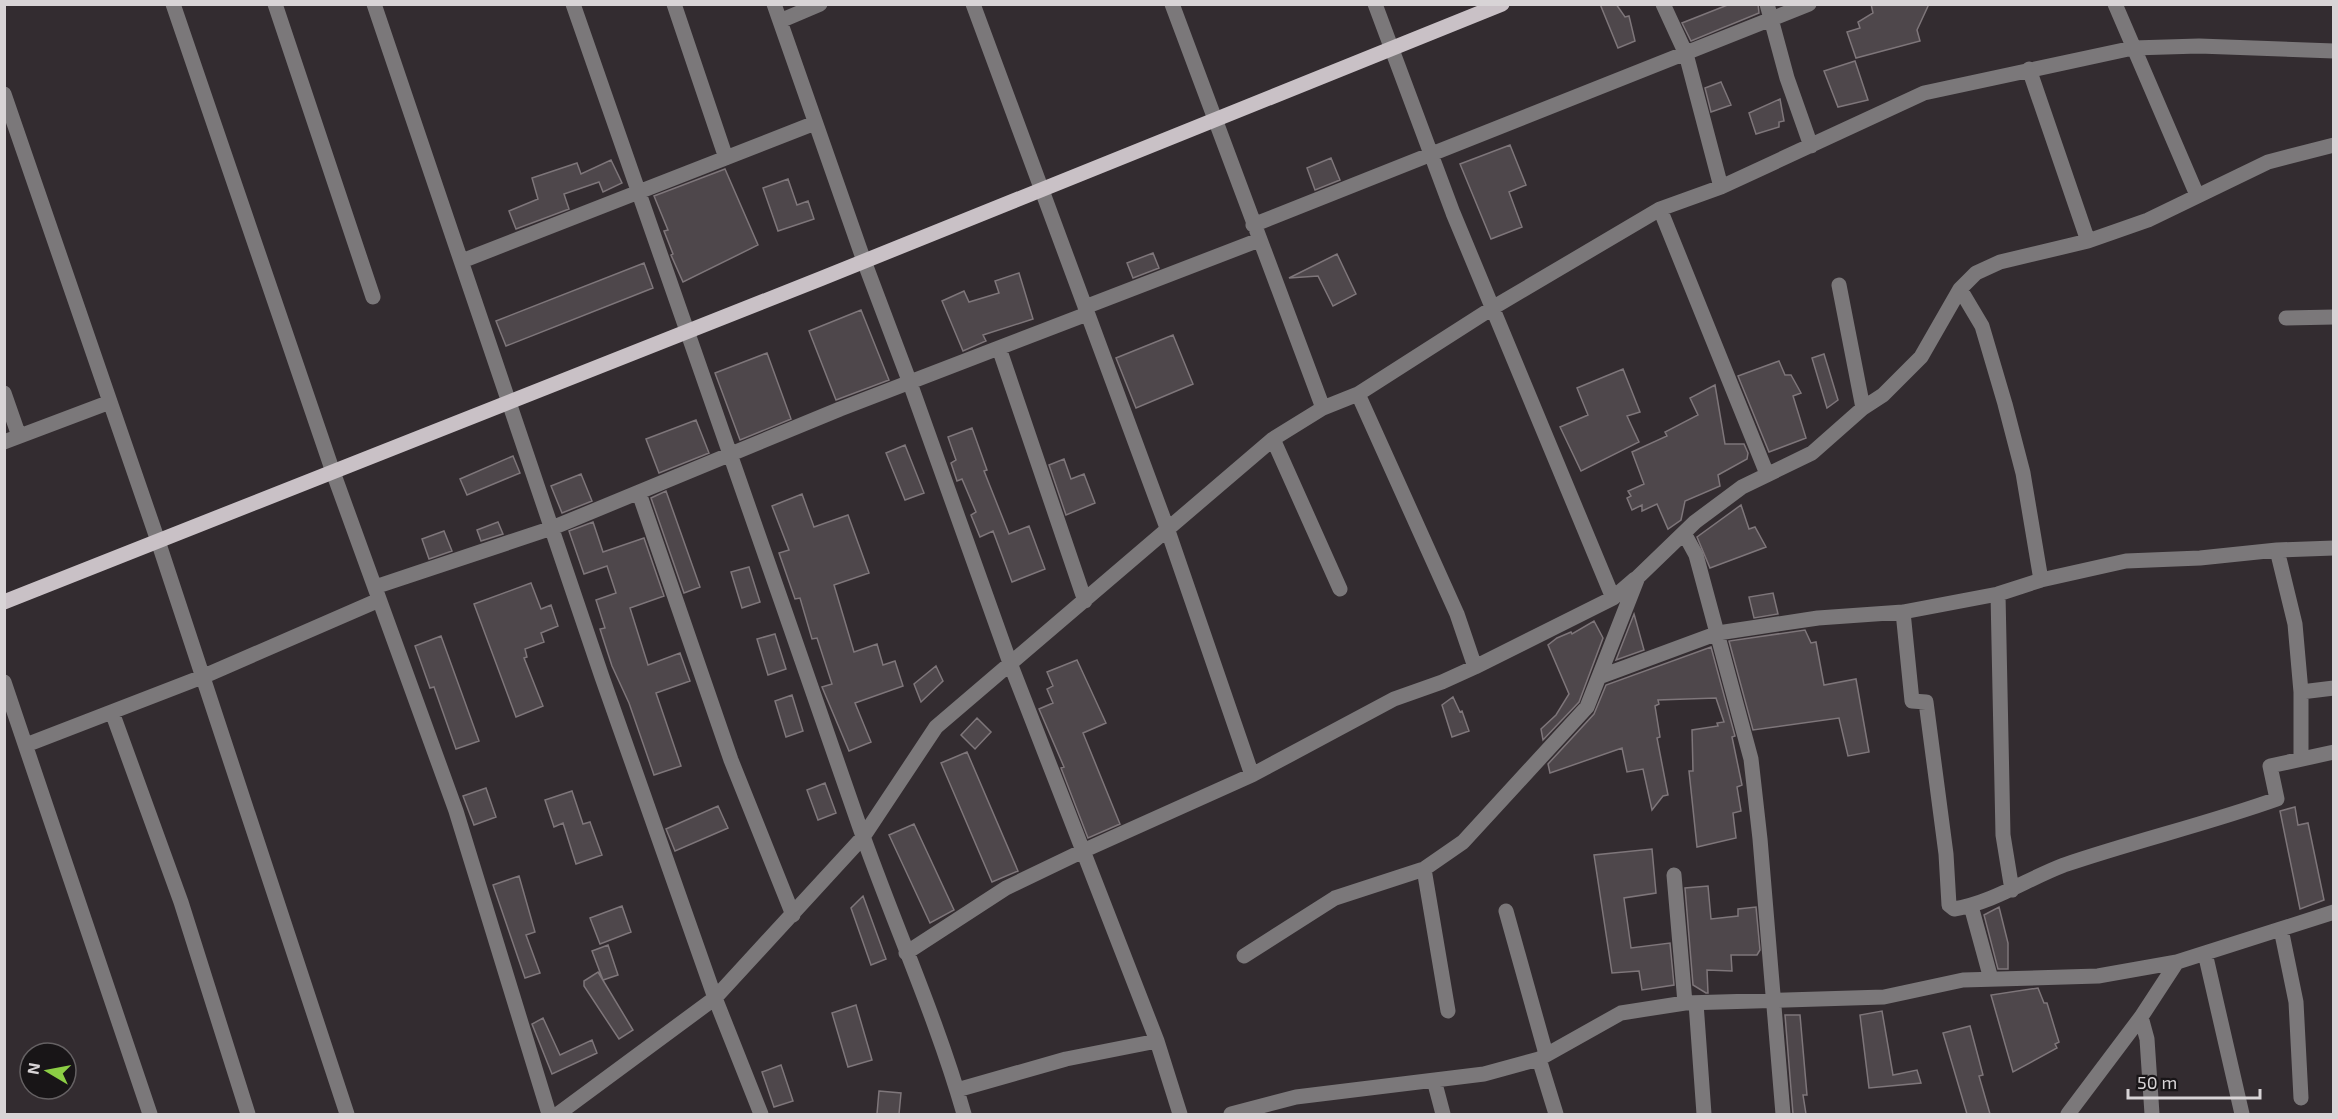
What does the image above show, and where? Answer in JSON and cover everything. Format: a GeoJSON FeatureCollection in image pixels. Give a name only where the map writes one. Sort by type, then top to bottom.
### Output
{"type":"FeatureCollection","features":[{"type":"Feature","properties":{"kind":"main road"},"geometry":{"type":"LineString","coordinates":[[4,602],[864,261],[1502,4]]}},
{"type":"Feature","properties":{"kind":"street"},"geometry":{"type":"LineString","coordinates":[[173,4],[333,472],[456,811],[549,1114]]}},
{"type":"Feature","properties":{"kind":"street"},"geometry":{"type":"LineString","coordinates":[[275,4],[372,297]]}},
{"type":"Feature","properties":{"kind":"street"},"geometry":{"type":"LineString","coordinates":[[374,4],[715,998],[761,1114]]}},
{"type":"Feature","properties":{"kind":"street"},"geometry":{"type":"LineString","coordinates":[[573,4],[686,332],[732,455],[863,837],[957,1090],[963,1114]]}},
{"type":"Feature","properties":{"kind":"street"},"geometry":{"type":"LineString","coordinates":[[674,4],[726,158]]}},
{"type":"Feature","properties":{"kind":"street"},"geometry":{"type":"LineString","coordinates":[[774,4],[864,261],[1010,663],[1085,850],[1157,1041],[1180,1114]]}},
{"type":"Feature","properties":{"kind":"street"},"geometry":{"type":"LineString","coordinates":[[780,21],[820,4]]}},
{"type":"Feature","properties":{"kind":"street"},"geometry":{"type":"LineString","coordinates":[[973,4],[1167,528],[1252,775]]}},
{"type":"Feature","properties":{"kind":"street"},"geometry":{"type":"LineString","coordinates":[[1172,4],[1323,408]]}},
{"type":"Feature","properties":{"kind":"street"},"geometry":{"type":"LineString","coordinates":[[1375,4],[1431,155],[1613,598]]}},
{"type":"Feature","properties":{"kind":"street"},"geometry":{"type":"LineString","coordinates":[[1664,4],[1686,54],[1721,187]]}},
{"type":"Feature","properties":{"kind":"street"},"geometry":{"type":"LineString","coordinates":[[1253,225],[1686,54],[1770,12],[1809,4]]}},
{"type":"Feature","properties":{"kind":"street"},"geometry":{"type":"LineString","coordinates":[[2115,4],[2197,195]]}},
{"type":"Feature","properties":{"kind":"street"},"geometry":{"type":"LineString","coordinates":[[1770,12],[1787,78],[1811,146]]}},
{"type":"Feature","properties":{"kind":"street"},"geometry":{"type":"LineString","coordinates":[[558,1114],[715,998],[863,837],[936,728],[1273,439],[1323,408],[1358,394],[1494,307],[1660,209],[1721,187],[1924,93],[2133,48],[2199,46],[2334,51]]}},
{"type":"Feature","properties":{"kind":"street"},"geometry":{"type":"LineString","coordinates":[[2029,69],[2088,241]]}},
{"type":"Feature","properties":{"kind":"street"},"geometry":{"type":"LineString","coordinates":[[4,94],[158,541],[347,1114]]}},
{"type":"Feature","properties":{"kind":"street"},"geometry":{"type":"LineString","coordinates":[[462,261],[815,123]]}},
{"type":"Feature","properties":{"kind":"street"},"geometry":{"type":"LineString","coordinates":[[906,953],[1006,888],[1252,775],[1394,699],[1442,682],[1475,667],[1613,598],[1683,533],[1742,487],[1812,453],[1863,408],[1883,395],[1921,357],[1960,289],[1976,273],[2000,262],[2088,241],[2148,220],[2268,162],[2334,145]]}},
{"type":"Feature","properties":{"kind":"street"},"geometry":{"type":"LineString","coordinates":[[1660,209],[1767,474]]}},
{"type":"Feature","properties":{"kind":"street"},"geometry":{"type":"LineString","coordinates":[[26,746],[202,677],[377,594],[552,528],[840,409],[999,348],[1259,240]]}},
{"type":"Feature","properties":{"kind":"street"},"geometry":{"type":"LineString","coordinates":[[1839,285],[1863,408]]}},
{"type":"Feature","properties":{"kind":"street"},"geometry":{"type":"LineString","coordinates":[[1960,289],[1982,326],[2005,404],[2023,473],[2041,580]]}},
{"type":"Feature","properties":{"kind":"street"},"geometry":{"type":"LineString","coordinates":[[2286,318],[2334,317]]}},
{"type":"Feature","properties":{"kind":"street"},"geometry":{"type":"LineString","coordinates":[[999,348],[1085,601]]}},
{"type":"Feature","properties":{"kind":"street"},"geometry":{"type":"LineString","coordinates":[[4,393],[19,436]]}},
{"type":"Feature","properties":{"kind":"street"},"geometry":{"type":"LineString","coordinates":[[1358,394],[1457,614],[1475,667]]}},
{"type":"Feature","properties":{"kind":"street"},"geometry":{"type":"LineString","coordinates":[[4,442],[110,402]]}},
{"type":"Feature","properties":{"kind":"street"},"geometry":{"type":"LineString","coordinates":[[1273,439],[1340,589]]}},
{"type":"Feature","properties":{"kind":"street"},"geometry":{"type":"LineString","coordinates":[[639,493],[731,760],[793,915]]}},
{"type":"Feature","properties":{"kind":"street"},"geometry":{"type":"LineString","coordinates":[[1683,533],[1696,555],[1751,759],[1782,1114]]}},
{"type":"Feature","properties":{"kind":"street"},"geometry":{"type":"LineString","coordinates":[[1599,677],[1718,633],[1818,618],[1903,612],[1998,594],[2041,580],[2126,561],[2334,548]]}},
{"type":"Feature","properties":{"kind":"street"},"geometry":{"type":"LineString","coordinates":[[2277,550],[2295,624],[2301,692],[2301,759]]}},
{"type":"Feature","properties":{"kind":"street"},"geometry":{"type":"LineString","coordinates":[[1244,956],[1335,898],[1424,869],[1463,842],[1587,707],[1638,577]]}},
{"type":"Feature","properties":{"kind":"street"},"geometry":{"type":"LineString","coordinates":[[1998,594],[2002,814],[2012,890]]}},
{"type":"Feature","properties":{"kind":"street"},"geometry":{"type":"LineString","coordinates":[[1903,612],[1912,701],[1926,702],[1946,854],[1950,905],[1954,909],[1971,906],[2012,890],[2061,867],[2277,799],[2270,766],[2334,752]]}},
{"type":"Feature","properties":{"kind":"street"},"geometry":{"type":"LineString","coordinates":[[4,682],[150,1114]]}},
{"type":"Feature","properties":{"kind":"street"},"geometry":{"type":"LineString","coordinates":[[2301,692],[2334,688]]}},
{"type":"Feature","properties":{"kind":"street"},"geometry":{"type":"LineString","coordinates":[[112,712],[181,902],[248,1114]]}},
{"type":"Feature","properties":{"kind":"street"},"geometry":{"type":"LineString","coordinates":[[1424,869],[1448,1011]]}},
{"type":"Feature","properties":{"kind":"street"},"geometry":{"type":"LineString","coordinates":[[1674,875],[1704,1114]]}},
{"type":"Feature","properties":{"kind":"street"},"geometry":{"type":"LineString","coordinates":[[1971,906],[1991,979]]}},
{"type":"Feature","properties":{"kind":"street"},"geometry":{"type":"LineString","coordinates":[[1506,911],[1556,1114]]}},
{"type":"Feature","properties":{"kind":"street"},"geometry":{"type":"LineString","coordinates":[[1231,1114],[1296,1097],[1484,1074],[1543,1056],[1621,1013],[1690,1003],[1884,997],[1963,980],[2098,976],[2178,962],[2334,912]]}},
{"type":"Feature","properties":{"kind":"street"},"geometry":{"type":"LineString","coordinates":[[2281,929],[2296,1002],[2301,1098]]}},
{"type":"Feature","properties":{"kind":"street"},"geometry":{"type":"LineString","coordinates":[[2205,953],[2242,1114]]}},
{"type":"Feature","properties":{"kind":"street"},"geometry":{"type":"LineString","coordinates":[[2068,1114],[2141,1017],[2178,962]]}},
{"type":"Feature","properties":{"kind":"street"},"geometry":{"type":"LineString","coordinates":[[2141,1017],[2147,1039],[2152,1114]]}},
{"type":"Feature","properties":{"kind":"street"},"geometry":{"type":"LineString","coordinates":[[957,1090],[1066,1059],[1157,1041]]}},
{"type":"Feature","properties":{"kind":"street"},"geometry":{"type":"LineString","coordinates":[[1434,1080],[1443,1114]]}},
{"type":"Feature","properties":{"kind":"building"},"geometry":{"type":"Polygon","coordinates":[[[1600,4],[1616,4],[1625,17],[1629,16],[1635,41],[1618,48],[1600,4]]]}},
{"type":"Feature","properties":{"kind":"building"},"geometry":{"type":"Polygon","coordinates":[[[1730,4],[1758,4],[1759,13],[1691,41],[1682,23],[1730,4]]]}},
{"type":"Feature","properties":{"kind":"building"},"geometry":{"type":"Polygon","coordinates":[[[1871,4],[1929,4],[1917,30],[1920,41],[1856,58],[1847,32],[1860,28],[1858,22],[1873,13],[1871,4]]]}},
{"type":"Feature","properties":{"kind":"building"},"geometry":{"type":"Polygon","coordinates":[[[1855,61],[1868,100],[1838,107],[1824,71],[1855,61]]]}},
{"type":"Feature","properties":{"kind":"building"},"geometry":{"type":"Polygon","coordinates":[[[1721,82],[1731,105],[1711,112],[1705,88],[1721,82]]]}},
{"type":"Feature","properties":{"kind":"building"},"geometry":{"type":"Polygon","coordinates":[[[1780,99],[1784,121],[1779,122],[1779,127],[1756,134],[1749,113],[1780,99]]]}},
{"type":"Feature","properties":{"kind":"building"},"geometry":{"type":"Polygon","coordinates":[[[1510,145],[1526,185],[1509,192],[1522,227],[1491,239],[1460,164],[1510,145]]]}},
{"type":"Feature","properties":{"kind":"building"},"geometry":{"type":"Polygon","coordinates":[[[1331,158],[1340,180],[1315,190],[1307,168],[1331,158]]]}},
{"type":"Feature","properties":{"kind":"building"},"geometry":{"type":"Polygon","coordinates":[[[611,160],[622,183],[603,192],[599,182],[564,194],[569,209],[516,229],[509,211],[538,199],[532,178],[577,163],[581,174],[611,160]]]}},
{"type":"Feature","properties":{"kind":"building"},"geometry":{"type":"Polygon","coordinates":[[[725,169],[758,245],[683,282],[671,255],[673,254],[664,231],[668,230],[654,196],[725,169]]]}},
{"type":"Feature","properties":{"kind":"building"},"geometry":{"type":"Polygon","coordinates":[[[788,179],[797,205],[808,201],[814,219],[778,231],[763,188],[788,179]]]}},
{"type":"Feature","properties":{"kind":"building"},"geometry":{"type":"Polygon","coordinates":[[[1153,253],[1159,268],[1133,278],[1127,263],[1153,253]]]}},
{"type":"Feature","properties":{"kind":"building"},"geometry":{"type":"Polygon","coordinates":[[[1337,254],[1356,294],[1333,306],[1318,276],[1289,278],[1337,254]]]}},
{"type":"Feature","properties":{"kind":"building"},"geometry":{"type":"Polygon","coordinates":[[[644,263],[653,288],[506,346],[496,321],[644,263]]]}},
{"type":"Feature","properties":{"kind":"building"},"geometry":{"type":"Polygon","coordinates":[[[1019,273],[1033,319],[983,335],[986,341],[963,351],[942,301],[964,291],[969,302],[999,293],[995,281],[1019,273]]]}},
{"type":"Feature","properties":{"kind":"building"},"geometry":{"type":"Polygon","coordinates":[[[861,310],[889,380],[836,400],[809,331],[861,310]]]}},
{"type":"Feature","properties":{"kind":"building"},"geometry":{"type":"Polygon","coordinates":[[[1173,335],[1193,384],[1136,408],[1116,358],[1173,335]]]}},
{"type":"Feature","properties":{"kind":"building"},"geometry":{"type":"Polygon","coordinates":[[[767,353],[791,419],[740,440],[715,373],[767,353]]]}},
{"type":"Feature","properties":{"kind":"building"},"geometry":{"type":"Polygon","coordinates":[[[1824,354],[1838,400],[1827,408],[1812,358],[1824,354]]]}},
{"type":"Feature","properties":{"kind":"building"},"geometry":{"type":"Polygon","coordinates":[[[1779,361],[1785,375],[1791,375],[1801,393],[1793,396],[1806,438],[1769,452],[1738,376],[1779,361]]]}},
{"type":"Feature","properties":{"kind":"building"},"geometry":{"type":"Polygon","coordinates":[[[1623,369],[1640,412],[1627,416],[1639,442],[1581,471],[1560,427],[1588,415],[1577,388],[1623,369]]]}},
{"type":"Feature","properties":{"kind":"building"},"geometry":{"type":"Polygon","coordinates":[[[1715,385],[1725,444],[1744,444],[1748,453],[1747,459],[1718,475],[1720,486],[1685,501],[1681,520],[1668,529],[1657,504],[1642,511],[1642,505],[1632,510],[1627,498],[1631,496],[1628,491],[1644,484],[1632,452],[1667,436],[1665,432],[1698,415],[1690,398],[1715,385]]]}},
{"type":"Feature","properties":{"kind":"building"},"geometry":{"type":"Polygon","coordinates":[[[696,420],[709,453],[659,473],[646,439],[696,420]]]}},
{"type":"Feature","properties":{"kind":"building"},"geometry":{"type":"Polygon","coordinates":[[[972,428],[987,470],[984,471],[1009,534],[1029,526],[1045,569],[1012,582],[993,531],[980,537],[971,515],[976,512],[962,479],[957,481],[951,463],[956,460],[948,437],[972,428]]]}},
{"type":"Feature","properties":{"kind":"building"},"geometry":{"type":"Polygon","coordinates":[[[905,445],[924,493],[905,500],[886,453],[905,445]]]}},
{"type":"Feature","properties":{"kind":"building"},"geometry":{"type":"Polygon","coordinates":[[[513,456],[520,473],[467,495],[460,479],[513,456]]]}},
{"type":"Feature","properties":{"kind":"building"},"geometry":{"type":"Polygon","coordinates":[[[1064,459],[1071,479],[1084,474],[1095,503],[1066,515],[1049,465],[1064,459]]]}},
{"type":"Feature","properties":{"kind":"building"},"geometry":{"type":"Polygon","coordinates":[[[581,474],[592,501],[562,513],[551,486],[581,474]]]}},
{"type":"Feature","properties":{"kind":"building"},"geometry":{"type":"Polygon","coordinates":[[[666,491],[700,587],[684,593],[651,498],[666,491]]]}},
{"type":"Feature","properties":{"kind":"building"},"geometry":{"type":"Polygon","coordinates":[[[802,494],[814,527],[848,515],[869,573],[834,585],[854,652],[877,644],[883,665],[895,661],[903,686],[855,703],[871,742],[849,751],[822,687],[832,684],[817,638],[812,639],[800,598],[795,599],[779,553],[789,550],[772,506],[802,494]]]}},
{"type":"Feature","properties":{"kind":"building"},"geometry":{"type":"Polygon","coordinates":[[[1741,505],[1749,529],[1755,527],[1766,547],[1710,568],[1697,537],[1741,505]]]}},
{"type":"Feature","properties":{"kind":"building"},"geometry":{"type":"Polygon","coordinates":[[[498,522],[503,534],[481,541],[477,530],[498,522]]]}},
{"type":"Feature","properties":{"kind":"building"},"geometry":{"type":"Polygon","coordinates":[[[593,522],[603,552],[644,538],[664,596],[630,608],[648,665],[680,653],[690,681],[656,693],[681,766],[654,775],[600,629],[605,628],[596,600],[616,593],[607,566],[584,574],[569,531],[593,522]]]}},
{"type":"Feature","properties":{"kind":"building"},"geometry":{"type":"Polygon","coordinates":[[[444,531],[452,551],[429,559],[422,539],[444,531]]]}},
{"type":"Feature","properties":{"kind":"building"},"geometry":{"type":"Polygon","coordinates":[[[749,567],[760,602],[742,608],[731,572],[749,567]]]}},
{"type":"Feature","properties":{"kind":"building"},"geometry":{"type":"Polygon","coordinates":[[[531,583],[541,609],[551,605],[558,626],[541,633],[544,642],[525,649],[527,657],[524,658],[543,706],[516,717],[474,604],[531,583]]]}},
{"type":"Feature","properties":{"kind":"building"},"geometry":{"type":"Polygon","coordinates":[[[1773,593],[1778,614],[1754,618],[1749,597],[1773,593]]]}},
{"type":"Feature","properties":{"kind":"building"},"geometry":{"type":"Polygon","coordinates":[[[1634,614],[1644,650],[1616,660],[1634,614]]]}},
{"type":"Feature","properties":{"kind":"building"},"geometry":{"type":"Polygon","coordinates":[[[1594,621],[1603,638],[1579,702],[1543,740],[1541,729],[1556,715],[1569,694],[1548,645],[1557,638],[1571,632],[1572,634],[1594,621]]]}},
{"type":"Feature","properties":{"kind":"building"},"geometry":{"type":"Polygon","coordinates":[[[1805,630],[1811,643],[1816,642],[1824,685],[1856,679],[1869,752],[1848,756],[1839,718],[1753,730],[1729,641],[1805,630]]]}},
{"type":"Feature","properties":{"kind":"building"},"geometry":{"type":"Polygon","coordinates":[[[775,634],[786,669],[768,675],[757,639],[775,634]]]}},
{"type":"Feature","properties":{"kind":"building"},"geometry":{"type":"Polygon","coordinates":[[[441,636],[479,741],[456,749],[434,687],[430,688],[415,646],[441,636]]]}},
{"type":"Feature","properties":{"kind":"building"},"geometry":{"type":"Polygon","coordinates":[[[1711,647],[1735,736],[1732,737],[1742,785],[1737,787],[1741,811],[1733,813],[1736,838],[1697,847],[1689,771],[1693,771],[1692,730],[1718,726],[1717,723],[1724,722],[1716,698],[1658,700],[1659,704],[1655,706],[1660,737],[1657,738],[1668,795],[1663,796],[1652,810],[1643,769],[1627,772],[1622,748],[1550,773],[1548,764],[1594,714],[1606,685],[1711,647]]]}},
{"type":"Feature","properties":{"kind":"building"},"geometry":{"type":"Polygon","coordinates":[[[1077,660],[1106,723],[1083,733],[1120,824],[1088,838],[1061,768],[1064,767],[1039,709],[1053,703],[1047,689],[1053,686],[1047,672],[1077,660]]]}},
{"type":"Feature","properties":{"kind":"building"},"geometry":{"type":"Polygon","coordinates":[[[936,666],[943,681],[921,702],[914,684],[936,666]]]}},
{"type":"Feature","properties":{"kind":"building"},"geometry":{"type":"Polygon","coordinates":[[[792,695],[803,731],[786,737],[775,701],[792,695]]]}},
{"type":"Feature","properties":{"kind":"building"},"geometry":{"type":"Polygon","coordinates":[[[1453,697],[1460,712],[1462,711],[1469,731],[1452,737],[1442,705],[1453,697]]]}},
{"type":"Feature","properties":{"kind":"building"},"geometry":{"type":"Polygon","coordinates":[[[977,718],[991,732],[975,749],[961,735],[977,718]]]}},
{"type":"Feature","properties":{"kind":"building"},"geometry":{"type":"Polygon","coordinates":[[[967,752],[1018,871],[992,882],[941,763],[967,752]]]}},
{"type":"Feature","properties":{"kind":"building"},"geometry":{"type":"Polygon","coordinates":[[[825,783],[836,813],[818,820],[807,790],[825,783]]]}},
{"type":"Feature","properties":{"kind":"building"},"geometry":{"type":"Polygon","coordinates":[[[486,788],[496,817],[474,825],[463,796],[486,788]]]}},
{"type":"Feature","properties":{"kind":"building"},"geometry":{"type":"Polygon","coordinates":[[[572,791],[583,824],[590,822],[602,855],[576,864],[563,823],[554,827],[545,800],[572,791]]]}},
{"type":"Feature","properties":{"kind":"building"},"geometry":{"type":"Polygon","coordinates":[[[718,806],[728,828],[675,851],[666,829],[718,806]]]}},
{"type":"Feature","properties":{"kind":"building"},"geometry":{"type":"Polygon","coordinates":[[[2295,807],[2298,825],[2308,823],[2324,900],[2300,909],[2280,811],[2295,807]]]}},
{"type":"Feature","properties":{"kind":"building"},"geometry":{"type":"Polygon","coordinates":[[[914,824],[954,910],[930,923],[889,835],[914,824]]]}},
{"type":"Feature","properties":{"kind":"building"},"geometry":{"type":"Polygon","coordinates":[[[1652,849],[1656,893],[1624,898],[1631,948],[1670,943],[1674,985],[1642,990],[1639,971],[1612,973],[1594,855],[1652,849]]]}},
{"type":"Feature","properties":{"kind":"building"},"geometry":{"type":"Polygon","coordinates":[[[519,876],[535,932],[526,935],[540,973],[525,978],[493,885],[519,876]]]}},
{"type":"Feature","properties":{"kind":"building"},"geometry":{"type":"Polygon","coordinates":[[[1708,886],[1711,919],[1738,916],[1738,909],[1756,907],[1760,950],[1757,955],[1731,955],[1732,971],[1707,970],[1708,993],[1706,993],[1693,985],[1685,888],[1708,886]]]}},
{"type":"Feature","properties":{"kind":"building"},"geometry":{"type":"Polygon","coordinates":[[[863,896],[886,959],[871,965],[851,908],[863,896]]]}},
{"type":"Feature","properties":{"kind":"building"},"geometry":{"type":"Polygon","coordinates":[[[622,906],[631,932],[600,944],[590,918],[622,906]]]}},
{"type":"Feature","properties":{"kind":"building"},"geometry":{"type":"Polygon","coordinates":[[[1999,907],[2008,943],[2008,969],[1998,969],[1984,915],[1999,907]]]}},
{"type":"Feature","properties":{"kind":"building"},"geometry":{"type":"Polygon","coordinates":[[[608,945],[618,975],[603,980],[592,951],[608,945]]]}},
{"type":"Feature","properties":{"kind":"building"},"geometry":{"type":"Polygon","coordinates":[[[598,972],[633,1030],[619,1039],[584,986],[584,981],[598,972]]]}},
{"type":"Feature","properties":{"kind":"building"},"geometry":{"type":"Polygon","coordinates":[[[2038,988],[2044,1003],[2047,1003],[2059,1042],[2055,1044],[2057,1048],[2013,1072],[1991,995],[2038,988]]]}},
{"type":"Feature","properties":{"kind":"building"},"geometry":{"type":"Polygon","coordinates":[[[856,1005],[872,1060],[848,1067],[832,1013],[856,1005]]]}},
{"type":"Feature","properties":{"kind":"building"},"geometry":{"type":"Polygon","coordinates":[[[1882,1011],[1893,1075],[1917,1070],[1921,1083],[1869,1088],[1860,1015],[1882,1011]]]}},
{"type":"Feature","properties":{"kind":"building"},"geometry":{"type":"Polygon","coordinates":[[[1785,1015],[1800,1015],[1807,1095],[1803,1095],[1806,1114],[1793,1114],[1785,1015]]]}},
{"type":"Feature","properties":{"kind":"building"},"geometry":{"type":"Polygon","coordinates":[[[543,1018],[560,1055],[592,1040],[597,1053],[552,1074],[532,1024],[543,1018]]]}},
{"type":"Feature","properties":{"kind":"building"},"geometry":{"type":"Polygon","coordinates":[[[1970,1026],[1983,1075],[1979,1076],[1990,1114],[1967,1114],[1943,1033],[1970,1026]]]}},
{"type":"Feature","properties":{"kind":"building"},"geometry":{"type":"Polygon","coordinates":[[[781,1065],[793,1101],[774,1107],[762,1072],[781,1065]]]}},
{"type":"Feature","properties":{"kind":"building"},"geometry":{"type":"Polygon","coordinates":[[[879,1091],[901,1093],[899,1114],[877,1114],[879,1091]]]}}]}
